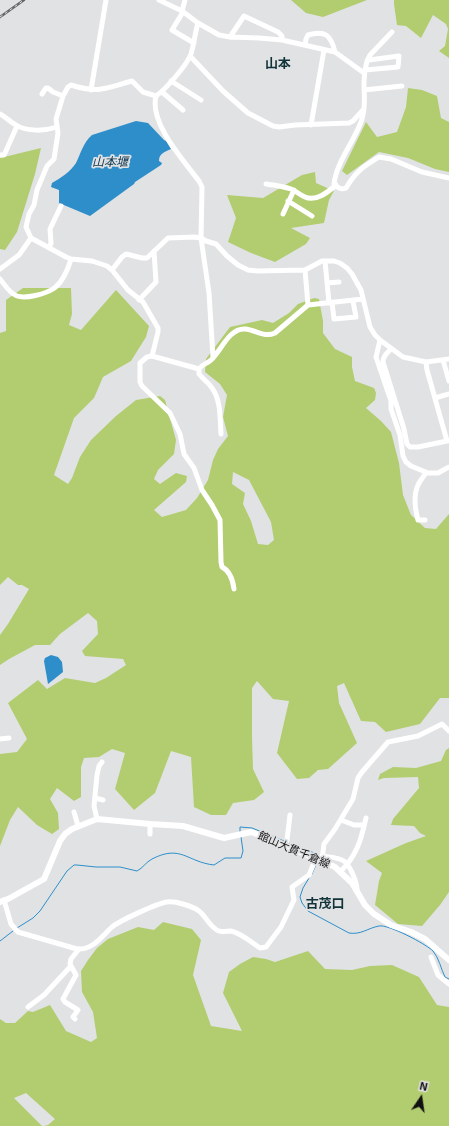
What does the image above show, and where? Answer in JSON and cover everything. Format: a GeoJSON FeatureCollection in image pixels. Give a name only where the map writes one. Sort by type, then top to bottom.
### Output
{"type":"FeatureCollection","features":[{"type":"Feature","properties":{"kind":"main road","name":"館山大貫千倉線"},"geometry":{"type":"LineString","coordinates":[[2,901],[44,879],[62,837],[68,831],[97,819],[183,826],[224,838],[248,832],[286,842],[320,858],[341,871],[352,883],[368,909],[374,914],[391,925],[425,939],[449,960]]}},
{"type":"Feature","properties":{"kind":"street"},"geometry":{"type":"LineString","coordinates":[[91,90],[106,0]]}},
{"type":"Feature","properties":{"kind":"street"},"geometry":{"type":"LineString","coordinates":[[159,0],[182,11],[198,23],[219,35],[282,40],[334,52],[364,71],[398,66],[399,56],[367,61]]}},
{"type":"Feature","properties":{"kind":"street"},"geometry":{"type":"LineString","coordinates":[[185,0],[182,11],[172,30],[194,42]]}},
{"type":"Feature","properties":{"kind":"street"},"geometry":{"type":"LineString","coordinates":[[230,37],[244,16],[278,32],[282,36],[282,40]]}},
{"type":"Feature","properties":{"kind":"street"},"geometry":{"type":"LineString","coordinates":[[156,96],[172,81],[190,56],[198,23]]}},
{"type":"Feature","properties":{"kind":"street"},"geometry":{"type":"LineString","coordinates":[[392,32],[370,55],[367,61],[364,71],[365,108],[362,119],[335,178],[334,184],[343,189],[346,188],[353,176],[358,171],[379,157],[391,158],[422,172],[449,178]]}},
{"type":"Feature","properties":{"kind":"street"},"geometry":{"type":"LineString","coordinates":[[305,45],[308,35],[321,33],[327,34],[333,43],[334,52]]}},
{"type":"Feature","properties":{"kind":"street"},"geometry":{"type":"LineString","coordinates":[[312,125],[324,50]]}},
{"type":"Feature","properties":{"kind":"street"},"geometry":{"type":"LineString","coordinates":[[190,56],[223,91],[248,113],[273,126],[279,127],[349,123],[353,121],[365,108]]}},
{"type":"Feature","properties":{"kind":"street"},"geometry":{"type":"LineString","coordinates":[[152,356],[158,328],[143,302],[128,290],[107,266],[92,261],[71,259],[48,248],[31,238],[26,227],[26,223],[34,205],[37,190],[47,166],[54,159],[58,133],[56,119],[63,96],[68,87],[71,85],[91,90],[105,89],[132,81],[143,92],[156,96]]}},
{"type":"Feature","properties":{"kind":"street"},"geometry":{"type":"LineString","coordinates":[[172,81],[201,100]]}},
{"type":"Feature","properties":{"kind":"street"},"geometry":{"type":"LineString","coordinates":[[364,90],[402,86]]}},
{"type":"Feature","properties":{"kind":"street"},"geometry":{"type":"LineString","coordinates":[[42,94],[46,88],[48,88],[63,96]]}},
{"type":"Feature","properties":{"kind":"street"},"geometry":{"type":"LineString","coordinates":[[162,92],[184,110]]}},
{"type":"Feature","properties":{"kind":"street"},"geometry":{"type":"LineString","coordinates":[[156,96],[155,108],[163,130],[202,187],[201,238],[209,287],[213,356]]}},
{"type":"Feature","properties":{"kind":"street"},"geometry":{"type":"LineString","coordinates":[[0,114],[18,126],[29,130],[48,130],[57,127]]}},
{"type":"Feature","properties":{"kind":"street"},"geometry":{"type":"LineString","coordinates":[[0,155],[5,153],[10,139],[18,126]]}},
{"type":"Feature","properties":{"kind":"street"},"geometry":{"type":"LineString","coordinates":[[266,184],[294,190],[306,198],[324,195],[336,185]]}},
{"type":"Feature","properties":{"kind":"street"},"geometry":{"type":"LineString","coordinates":[[283,214],[294,190]]}},
{"type":"Feature","properties":{"kind":"street"},"geometry":{"type":"LineString","coordinates":[[288,202],[312,216]]}},
{"type":"Feature","properties":{"kind":"street"},"geometry":{"type":"LineString","coordinates":[[48,248],[51,243],[50,229],[61,206]]}},
{"type":"Feature","properties":{"kind":"street"},"geometry":{"type":"LineString","coordinates":[[112,270],[126,254],[144,259],[147,258],[168,238],[194,237],[216,244],[232,261],[248,270],[257,272],[305,270],[325,261],[340,263],[347,268],[362,290],[370,327],[380,340],[403,357],[426,362],[449,359]]}},
{"type":"Feature","properties":{"kind":"street"},"geometry":{"type":"LineString","coordinates":[[0,269],[19,255],[31,238]]}},
{"type":"Feature","properties":{"kind":"street"},"geometry":{"type":"LineString","coordinates":[[139,300],[156,282],[154,251]]}},
{"type":"Feature","properties":{"kind":"street"},"geometry":{"type":"LineString","coordinates":[[0,279],[7,290],[16,296],[32,297],[54,288],[68,268],[71,259]]}},
{"type":"Feature","properties":{"kind":"street"},"geometry":{"type":"LineString","coordinates":[[325,261],[327,283],[334,319],[356,317],[353,301]]}},
{"type":"Feature","properties":{"kind":"street"},"geometry":{"type":"LineString","coordinates":[[305,270],[308,305]]}},
{"type":"Feature","properties":{"kind":"street"},"geometry":{"type":"LineString","coordinates":[[327,283],[340,282]]}},
{"type":"Feature","properties":{"kind":"street"},"geometry":{"type":"LineString","coordinates":[[199,369],[211,360],[232,334],[238,330],[244,329],[269,336],[275,333],[308,305],[363,299]]}},
{"type":"Feature","properties":{"kind":"street"},"geometry":{"type":"LineString","coordinates":[[380,340],[376,357],[391,401],[391,409],[400,435],[403,456],[406,462],[410,466],[426,472],[438,473],[449,467]]}},
{"type":"Feature","properties":{"kind":"street"},"geometry":{"type":"LineString","coordinates":[[391,349],[383,358],[383,362],[404,429],[407,444],[410,447],[418,447],[446,441],[426,362]]}},
{"type":"Feature","properties":{"kind":"street"},"geometry":{"type":"LineString","coordinates":[[199,369],[152,356],[147,357],[140,363],[140,382],[148,393],[170,413],[180,434],[184,454],[194,468],[202,490],[220,520],[220,562],[222,567],[232,579],[234,590]]}},
{"type":"Feature","properties":{"kind":"street"},"geometry":{"type":"LineString","coordinates":[[443,360],[449,381]]}},
{"type":"Feature","properties":{"kind":"street"},"geometry":{"type":"LineString","coordinates":[[199,369],[199,374],[211,385],[216,393],[221,434]]}},
{"type":"Feature","properties":{"kind":"street"},"geometry":{"type":"LineString","coordinates":[[435,398],[449,394]]}},
{"type":"Feature","properties":{"kind":"street"},"geometry":{"type":"LineString","coordinates":[[425,520],[418,520],[415,503],[417,487],[424,478],[426,472]]}},
{"type":"Feature","properties":{"kind":"street"},"geometry":{"type":"LineString","coordinates":[[75,1019],[74,1017],[78,1010],[65,1002],[63,999],[76,975],[71,966],[71,959],[79,949],[97,943],[118,923],[156,905],[168,902],[184,905],[199,911],[213,927],[219,931],[232,931],[247,938],[260,948],[266,947],[281,928],[292,907],[294,900],[292,887],[308,875],[320,858],[324,844],[341,820],[353,799],[355,786],[362,772],[388,742],[418,736],[442,724],[449,731]]}},
{"type":"Feature","properties":{"kind":"street"},"geometry":{"type":"LineString","coordinates":[[0,739],[9,738]]}},
{"type":"Feature","properties":{"kind":"street"},"geometry":{"type":"LineString","coordinates":[[97,819],[94,806],[97,775],[99,766],[102,762]]}},
{"type":"Feature","properties":{"kind":"street"},"geometry":{"type":"LineString","coordinates":[[95,798],[103,800]]}},
{"type":"Feature","properties":{"kind":"street"},"geometry":{"type":"LineString","coordinates":[[74,812],[78,826]]}},
{"type":"Feature","properties":{"kind":"street"},"geometry":{"type":"LineString","coordinates":[[286,842],[290,815]]}},
{"type":"Feature","properties":{"kind":"street"},"geometry":{"type":"LineString","coordinates":[[341,871],[355,854],[366,818]]}},
{"type":"Feature","properties":{"kind":"street"},"geometry":{"type":"LineString","coordinates":[[341,820],[354,825],[364,825]]}},
{"type":"Feature","properties":{"kind":"street"},"geometry":{"type":"LineString","coordinates":[[150,824],[150,834]]}},
{"type":"Feature","properties":{"kind":"street"},"geometry":{"type":"LineString","coordinates":[[320,858],[343,860],[347,864],[355,879],[357,892]]}},
{"type":"Feature","properties":{"kind":"street"},"geometry":{"type":"LineString","coordinates":[[2,901],[13,927],[18,932],[79,949]]}},
{"type":"Feature","properties":{"kind":"street"},"geometry":{"type":"LineString","coordinates":[[432,957],[438,975],[449,984]]}},
{"type":"Feature","properties":{"kind":"street"},"geometry":{"type":"LineString","coordinates":[[28,1007],[44,995],[71,966]]}},
{"type":"Feature","properties":{"kind":"green space"},"geometry":{"type":"Polygon","coordinates":[[[291,0],[367,0],[323,17],[306,13],[291,0]]]}},
{"type":"Feature","properties":{"kind":"green space"},"geometry":{"type":"Polygon","coordinates":[[[394,0],[449,0],[449,58],[439,51],[445,46],[448,29],[446,24],[433,15],[421,38],[406,26],[397,25],[394,0]]]}},
{"type":"Feature","properties":{"kind":"green space"},"geometry":{"type":"Polygon","coordinates":[[[408,88],[422,90],[437,96],[441,118],[449,122],[449,172],[435,169],[408,158],[379,152],[347,175],[342,171],[366,122],[377,137],[397,132],[406,107],[408,88]]]}},
{"type":"Feature","properties":{"kind":"green space"},"geometry":{"type":"Polygon","coordinates":[[[41,148],[35,174],[17,232],[5,250],[0,249],[0,158],[41,148]]]}},
{"type":"Feature","properties":{"kind":"green space"},"geometry":{"type":"Polygon","coordinates":[[[315,172],[316,183],[334,191],[329,200],[324,223],[291,228],[310,238],[306,244],[275,262],[228,242],[236,218],[227,195],[263,198],[302,175],[315,172]]]}},
{"type":"Feature","properties":{"kind":"green space"},"geometry":{"type":"Polygon","coordinates":[[[23,288],[71,288],[72,314],[69,325],[81,330],[116,290],[149,326],[146,337],[131,361],[103,377],[94,398],[74,418],[54,475],[68,484],[72,478],[80,457],[91,440],[116,416],[136,400],[160,396],[165,400],[176,440],[174,454],[158,470],[154,479],[160,484],[176,473],[187,476],[186,482],[154,510],[162,517],[186,510],[197,498],[208,480],[213,460],[218,449],[228,436],[223,417],[227,395],[220,384],[205,372],[206,359],[230,327],[262,320],[273,323],[289,313],[298,304],[314,298],[319,299],[323,321],[323,333],[335,349],[352,357],[352,367],[355,381],[374,388],[376,393],[375,400],[366,408],[391,432],[399,463],[403,495],[411,515],[425,528],[436,529],[449,514],[449,698],[440,698],[420,724],[386,732],[375,722],[361,721],[344,683],[337,686],[339,703],[357,743],[328,769],[318,770],[309,778],[297,779],[277,753],[289,701],[273,699],[257,681],[252,688],[253,769],[264,792],[254,800],[233,803],[226,815],[211,815],[194,807],[191,757],[171,751],[155,793],[134,810],[115,789],[125,753],[112,749],[99,757],[84,758],[81,767],[81,797],[74,801],[57,788],[50,799],[58,813],[59,829],[52,834],[37,825],[18,807],[10,820],[0,846],[0,754],[17,752],[27,739],[8,703],[38,680],[47,689],[65,678],[95,683],[126,665],[123,659],[85,656],[82,651],[98,634],[97,621],[88,613],[60,634],[50,645],[35,645],[0,665],[0,635],[29,589],[22,585],[18,585],[8,577],[0,585],[0,333],[6,331],[6,300],[23,288]],[[233,472],[232,484],[245,493],[243,504],[251,521],[258,544],[268,545],[274,540],[271,522],[249,480],[233,472]]]}},
{"type":"Feature","properties":{"kind":"green space"},"geometry":{"type":"Polygon","coordinates":[[[449,748],[449,892],[422,926],[398,924],[375,905],[379,881],[382,873],[366,861],[406,843],[426,836],[420,833],[414,826],[391,825],[393,819],[419,788],[418,777],[384,778],[378,780],[380,774],[393,767],[416,768],[441,761],[446,750],[449,748]]]}},
{"type":"Feature","properties":{"kind":"green space"},"geometry":{"type":"Polygon","coordinates":[[[163,922],[192,929],[201,940],[193,975],[211,1026],[242,1031],[223,993],[229,972],[253,957],[275,962],[308,951],[325,969],[352,970],[370,966],[392,965],[419,977],[437,1005],[449,1007],[449,1126],[44,1126],[48,1125],[55,1119],[26,1093],[14,1098],[42,1126],[0,1126],[0,1019],[6,1023],[15,1023],[28,1011],[33,1012],[50,1005],[66,1031],[91,1042],[97,1038],[93,1012],[82,992],[81,971],[97,948],[108,939],[138,927],[154,930],[163,922]]]}},
{"type":"Feature","properties":{"kind":"water","name":"山本堰"},"geometry":{"type":"Polygon","coordinates":[[[136,121],[148,123],[166,141],[171,149],[160,156],[159,161],[162,163],[161,165],[135,182],[90,216],[59,203],[59,190],[51,187],[52,183],[74,166],[89,138],[92,135],[136,121]]]}},
{"type":"Feature","properties":{"kind":"water"},"geometry":{"type":"Polygon","coordinates":[[[51,655],[58,657],[62,662],[63,672],[48,684],[44,661],[45,658],[51,655]]]}},
{"type":"Feature","properties":{"kind":"waterway"},"geometry":{"type":"LineString","coordinates":[[240,832],[240,827],[252,828],[284,841]]}},
{"type":"Feature","properties":{"kind":"waterway"},"geometry":{"type":"LineString","coordinates":[[17,928],[33,918],[40,911],[67,871],[74,865],[120,867],[137,871],[152,859],[170,853],[184,855],[197,861],[214,865],[225,858],[241,858],[243,851],[241,837]]}},
{"type":"Feature","properties":{"kind":"waterway"},"geometry":{"type":"LineString","coordinates":[[288,843],[319,856]]}},
{"type":"Feature","properties":{"kind":"waterway"},"geometry":{"type":"LineString","coordinates":[[312,874],[317,862]]}},
{"type":"Feature","properties":{"kind":"waterway"},"geometry":{"type":"LineString","coordinates":[[309,878],[300,897],[302,903],[308,911],[349,933],[361,932],[375,927],[384,926],[407,935],[433,951],[445,977],[449,979]]}},
{"type":"Feature","properties":{"kind":"waterway"},"geometry":{"type":"LineString","coordinates":[[0,941],[13,931]]}},
{"type":"Feature","properties":{"kind":"railway"},"geometry":{"type":"LineString","coordinates":[[0,17],[24,0]]}},
{"type":"Feature","properties":{"kind":"district","name":"山本"},"geometry":{"type":"Point","coordinates":[278,64]}},
{"type":"Feature","properties":{"kind":"district","name":"古茂口"},"geometry":{"type":"Point","coordinates":[325,904]}}]}
